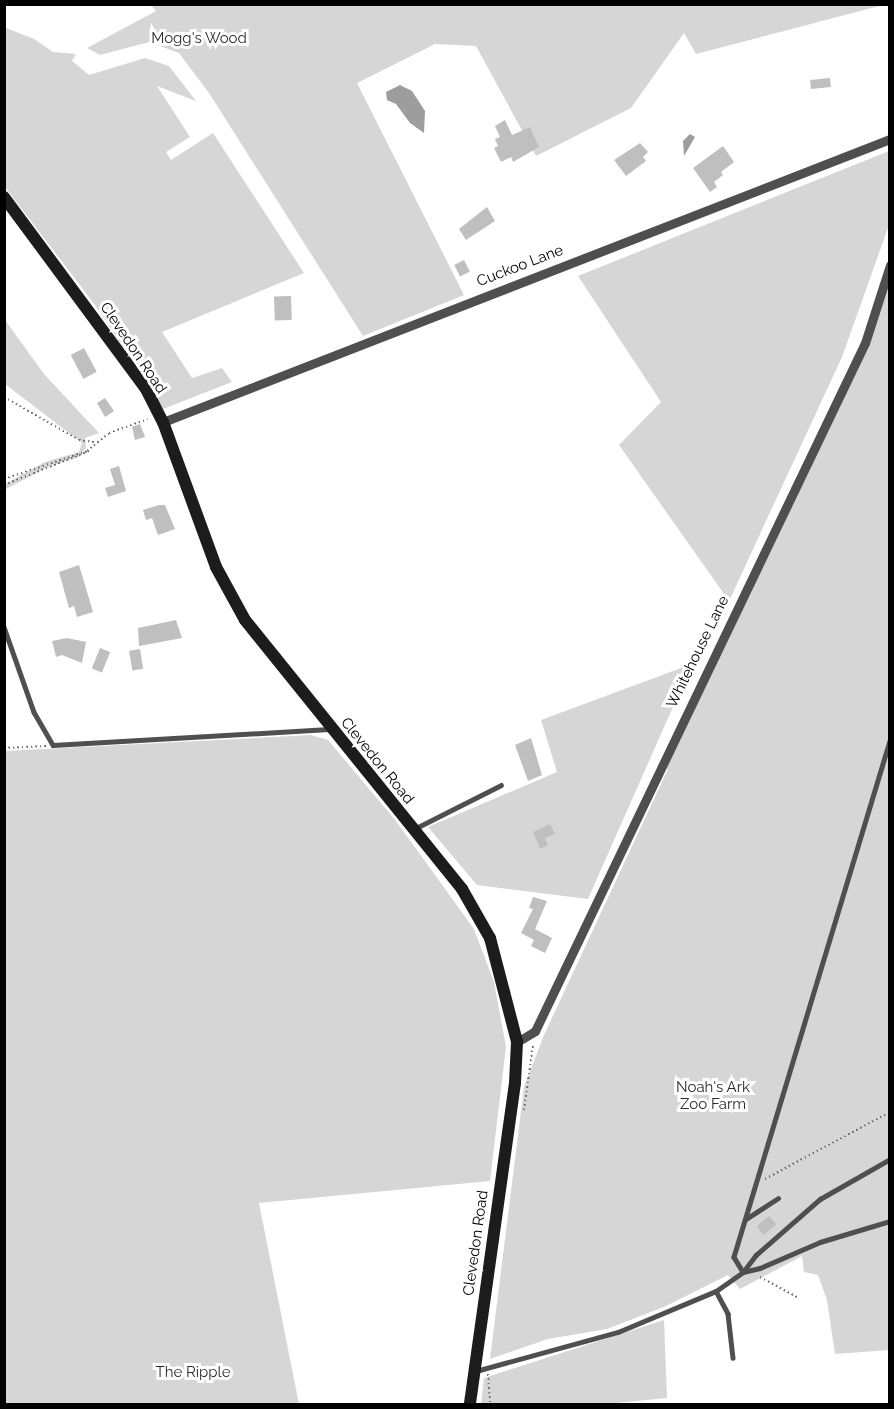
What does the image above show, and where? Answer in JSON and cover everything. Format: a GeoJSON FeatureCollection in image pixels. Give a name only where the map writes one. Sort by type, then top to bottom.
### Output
{"type":"FeatureCollection","features":[{"type":"Feature","properties":{"kind":"main road","name":"Clevedon Road"},"geometry":{"type":"LineString","coordinates":[[4,197],[118,348],[161,418],[216,567],[244,620],[462,889],[490,938],[517,1042],[515,1083],[470,1404]]}},
{"type":"Feature","properties":{"kind":"street","name":"Cuckoo Lane"},"geometry":{"type":"LineString","coordinates":[[161,418],[890,139]]}},
{"type":"Feature","properties":{"kind":"street","name":"Whitehouse Lane"},"geometry":{"type":"LineString","coordinates":[[517,1042],[536,1031],[865,343],[890,265]]}},
{"type":"Feature","properties":{"kind":"lane"},"geometry":{"type":"LineString","coordinates":[[4,627],[34,712],[53,745],[332,729]]}},
{"type":"Feature","properties":{"kind":"lane"},"geometry":{"type":"LineString","coordinates":[[743,1272],[734,1257],[890,741]]}},
{"type":"Feature","properties":{"kind":"lane"},"geometry":{"type":"LineString","coordinates":[[413,829],[501,784]]}},
{"type":"Feature","properties":{"kind":"lane"},"geometry":{"type":"LineString","coordinates":[[474,1372],[618,1332],[716,1291],[743,1272],[756,1255],[820,1199],[890,1159]]}},
{"type":"Feature","properties":{"kind":"lane"},"geometry":{"type":"LineString","coordinates":[[746,1219],[778,1198]]}},
{"type":"Feature","properties":{"kind":"lane"},"geometry":{"type":"LineString","coordinates":[[743,1272],[820,1242],[890,1221]]}},
{"type":"Feature","properties":{"kind":"lane"},"geometry":{"type":"LineString","coordinates":[[716,1291],[728,1314],[733,1358]]}},
{"type":"Feature","properties":{"kind":"path"},"geometry":{"type":"LineString","coordinates":[[4,397],[79,440],[94,442],[161,418]]}},
{"type":"Feature","properties":{"kind":"path"},"geometry":{"type":"LineString","coordinates":[[4,484],[86,455],[94,442]]}},
{"type":"Feature","properties":{"kind":"path"},"geometry":{"type":"LineString","coordinates":[[4,479],[89,448]]}},
{"type":"Feature","properties":{"kind":"path"},"geometry":{"type":"LineString","coordinates":[[4,748],[53,745]]}},
{"type":"Feature","properties":{"kind":"path"},"geometry":{"type":"LineString","coordinates":[[756,1179],[767,1179],[890,1112]]}},
{"type":"Feature","properties":{"kind":"path"},"geometry":{"type":"LineString","coordinates":[[750,1270],[799,1298]]}},
{"type":"Feature","properties":{"kind":"path"},"geometry":{"type":"LineString","coordinates":[[487,1369],[490,1404]]}},
{"type":"Feature","properties":{"kind":"green space","name":"Mogg's Wood"},"geometry":{"type":"Polygon","coordinates":[[[151,5],[883,5],[696,54],[684,33],[631,108],[536,156],[476,46],[435,44],[357,83],[464,295],[363,336],[209,93],[179,53],[149,42],[100,55],[87,48],[156,11],[151,5]]]}},
{"type":"Feature","properties":{"kind":"green space"},"geometry":{"type":"Polygon","coordinates":[[[4,17],[6,28],[34,39],[53,52],[76,54],[72,61],[89,75],[145,58],[169,66],[196,101],[157,86],[190,137],[166,152],[171,160],[213,133],[304,273],[162,332],[192,378],[222,368],[232,382],[163,409],[95,305],[5,187],[4,17]]]}},
{"type":"Feature","properties":{"kind":"green space"},"geometry":{"type":"Polygon","coordinates":[[[889,151],[889,225],[842,357],[729,601],[619,445],[661,402],[578,276],[889,151]]]}},
{"type":"Feature","properties":{"kind":"green space","name":"Noah's Ark Zoo Farm"},"geometry":{"type":"Polygon","coordinates":[[[889,281],[889,1350],[835,1354],[827,1300],[818,1275],[804,1272],[802,1256],[740,1289],[728,1275],[666,1306],[607,1329],[548,1339],[490,1359],[524,1087],[544,1035],[668,769],[664,768],[840,406],[889,281]]]}},
{"type":"Feature","properties":{"kind":"green space"},"geometry":{"type":"Polygon","coordinates":[[[5,320],[44,374],[99,433],[85,438],[86,448],[79,457],[48,467],[6,489],[5,484],[45,462],[79,452],[82,443],[5,384],[5,320]]]}},
{"type":"Feature","properties":{"kind":"green space"},"geometry":{"type":"Polygon","coordinates":[[[692,664],[588,899],[477,885],[428,827],[557,772],[541,720],[692,664]]]}},
{"type":"Feature","properties":{"kind":"green space","name":"The Ripple"},"geometry":{"type":"Polygon","coordinates":[[[311,735],[328,740],[396,821],[474,929],[494,982],[506,1047],[490,1181],[259,1203],[299,1404],[5,1404],[5,751],[311,735]]]}},
{"type":"Feature","properties":{"kind":"green space"},"geometry":{"type":"Polygon","coordinates":[[[664,1320],[667,1398],[606,1404],[481,1404],[484,1378],[664,1320]]]}},
{"type":"Feature","properties":{"kind":"shaded area"},"geometry":{"type":"Polygon","coordinates":[[[400,85],[412,91],[425,111],[424,133],[410,123],[396,104],[387,100],[386,92],[400,85]]]}},
{"type":"Feature","properties":{"kind":"shaded area"},"geometry":{"type":"Polygon","coordinates":[[[690,134],[695,137],[684,156],[683,141],[690,134]]]}},
{"type":"Feature","properties":{"kind":"building"},"geometry":{"type":"Polygon","coordinates":[[[830,78],[831,87],[811,89],[810,80],[830,78]]]}},
{"type":"Feature","properties":{"kind":"building"},"geometry":{"type":"Polygon","coordinates":[[[505,120],[512,135],[530,127],[539,147],[513,162],[511,157],[501,162],[494,148],[498,146],[495,139],[500,137],[495,126],[505,120]]]}},
{"type":"Feature","properties":{"kind":"building"},"geometry":{"type":"Polygon","coordinates":[[[640,143],[648,152],[643,157],[646,161],[626,176],[614,160],[640,143]]]}},
{"type":"Feature","properties":{"kind":"building"},"geometry":{"type":"Polygon","coordinates":[[[723,146],[734,162],[721,172],[723,175],[714,182],[717,187],[710,192],[693,168],[723,146]]]}},
{"type":"Feature","properties":{"kind":"building"},"geometry":{"type":"Polygon","coordinates":[[[487,207],[495,221],[466,240],[459,229],[487,207]]]}},
{"type":"Feature","properties":{"kind":"building"},"geometry":{"type":"Polygon","coordinates":[[[464,260],[470,272],[460,277],[454,265],[464,260]]]}},
{"type":"Feature","properties":{"kind":"building"},"geometry":{"type":"Polygon","coordinates":[[[291,296],[292,320],[275,321],[274,297],[291,296]]]}},
{"type":"Feature","properties":{"kind":"building"},"geometry":{"type":"Polygon","coordinates":[[[84,348],[97,372],[83,379],[71,355],[84,348]]]}},
{"type":"Feature","properties":{"kind":"building"},"geometry":{"type":"Polygon","coordinates":[[[105,398],[114,411],[105,417],[97,403],[105,398]]]}},
{"type":"Feature","properties":{"kind":"building"},"geometry":{"type":"Polygon","coordinates":[[[140,424],[145,437],[135,440],[132,427],[140,424]]]}},
{"type":"Feature","properties":{"kind":"building"},"geometry":{"type":"Polygon","coordinates":[[[119,466],[126,491],[108,497],[105,488],[115,485],[110,469],[119,466]]]}},
{"type":"Feature","properties":{"kind":"building"},"geometry":{"type":"Polygon","coordinates":[[[165,505],[175,529],[158,535],[152,518],[146,520],[143,510],[165,505]]]}},
{"type":"Feature","properties":{"kind":"building"},"geometry":{"type":"Polygon","coordinates":[[[79,565],[93,612],[77,617],[74,606],[69,608],[59,572],[79,565]]]}},
{"type":"Feature","properties":{"kind":"building"},"geometry":{"type":"Polygon","coordinates":[[[176,620],[182,638],[139,646],[138,628],[176,620]]]}},
{"type":"Feature","properties":{"kind":"building"},"geometry":{"type":"Polygon","coordinates":[[[67,638],[86,642],[82,663],[62,655],[56,657],[52,641],[67,638]]]}},
{"type":"Feature","properties":{"kind":"building"},"geometry":{"type":"Polygon","coordinates":[[[100,648],[110,652],[102,673],[92,668],[100,648]]]}},
{"type":"Feature","properties":{"kind":"building"},"geometry":{"type":"Polygon","coordinates":[[[140,649],[143,669],[132,670],[129,651],[140,649]]]}},
{"type":"Feature","properties":{"kind":"building"},"geometry":{"type":"Polygon","coordinates":[[[531,738],[542,775],[528,781],[515,745],[531,738]]]}},
{"type":"Feature","properties":{"kind":"building"},"geometry":{"type":"Polygon","coordinates":[[[550,824],[555,834],[545,838],[548,845],[540,849],[533,832],[550,824]]]}},
{"type":"Feature","properties":{"kind":"building"},"geometry":{"type":"Polygon","coordinates":[[[533,897],[547,901],[535,929],[552,938],[545,953],[531,946],[534,940],[521,933],[533,909],[529,908],[533,897]]]}},
{"type":"Feature","properties":{"kind":"building"},"geometry":{"type":"Polygon","coordinates":[[[769,1216],[776,1224],[764,1235],[757,1226],[769,1216]]]}}]}
